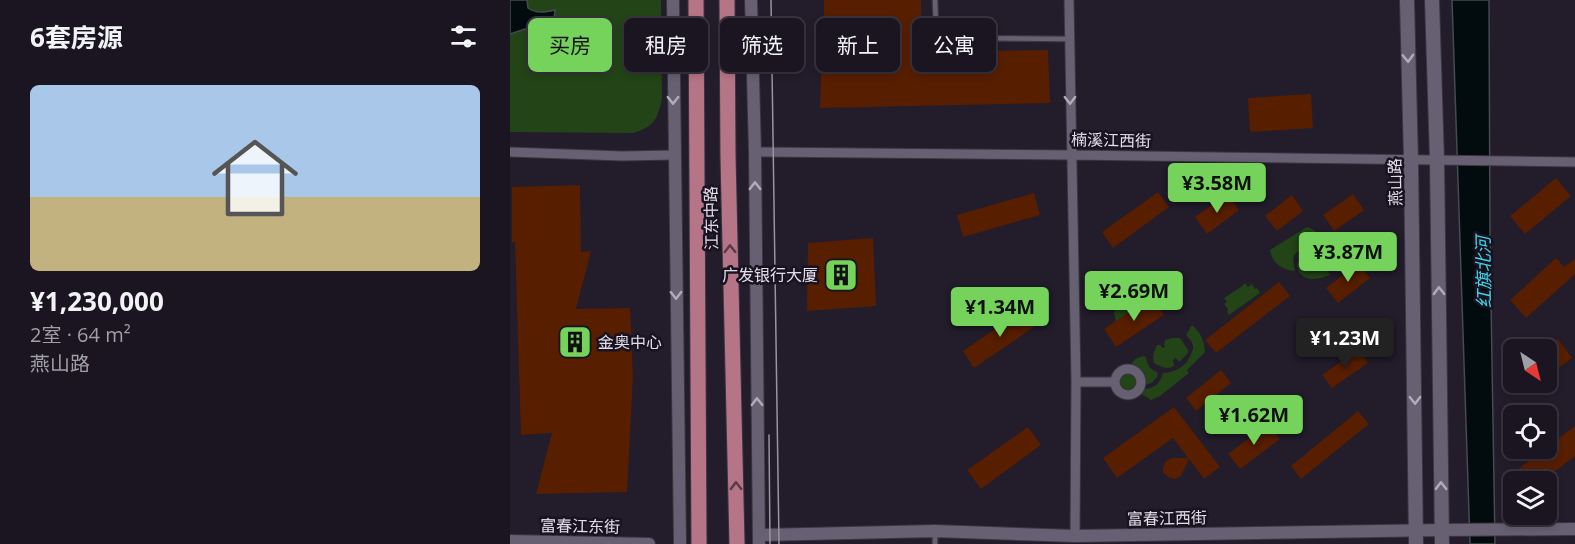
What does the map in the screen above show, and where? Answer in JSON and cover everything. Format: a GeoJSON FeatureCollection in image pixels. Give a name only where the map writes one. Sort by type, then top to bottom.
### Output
{"type":"FeatureCollection","features":[{"type":"Feature","properties":{"kind":"main road","name":"江东中路"},"geometry":{"type":"LineString","coordinates":[[696,0],[699,544]]}},
{"type":"Feature","properties":{"kind":"main road","name":"江东中路"},"geometry":{"type":"LineString","coordinates":[[727,0],[728,156],[737,544]]}},
{"type":"Feature","properties":{"kind":"main road","name":"燕山路"},"geometry":{"type":"LineString","coordinates":[[1407,0],[1417,537]]}},
{"type":"Feature","properties":{"kind":"main road"},"geometry":{"type":"LineString","coordinates":[[1432,0],[1437,160],[1442,544]]}},
{"type":"Feature","properties":{"kind":"street"},"geometry":{"type":"LineString","coordinates":[[673,0],[680,544]]}},
{"type":"Feature","properties":{"kind":"street"},"geometry":{"type":"LineString","coordinates":[[752,0],[759,539]]}},
{"type":"Feature","properties":{"kind":"street"},"geometry":{"type":"LineString","coordinates":[[1069,0],[1076,382],[1075,540]]}},
{"type":"Feature","properties":{"kind":"street"},"geometry":{"type":"LineString","coordinates":[[510,152],[622,156],[674,155]]}},
{"type":"Feature","properties":{"kind":"street","name":"楠溪江西街"},"geometry":{"type":"LineString","coordinates":[[755,152],[1071,154],[1575,162]]}},
{"type":"Feature","properties":{"kind":"street"},"geometry":{"type":"LineString","coordinates":[[1076,382],[1115,382]]}},
{"type":"Feature","properties":{"kind":"street","name":"富春江西街"},"geometry":{"type":"LineString","coordinates":[[759,539],[935,531],[1075,540],[1417,537],[1442,530],[1575,530]]}},
{"type":"Feature","properties":{"kind":"street","name":"富春江东街"},"geometry":{"type":"LineString","coordinates":[[510,541],[649,544]]}},
{"type":"Feature","properties":{"kind":"lane"},"geometry":{"type":"LineString","coordinates":[[935,0],[936,27],[941,35],[950,38],[1069,39]]}},
{"type":"Feature","properties":{"kind":"lane"},"geometry":{"type":"LineString","coordinates":[[935,531],[935,544]]}},
{"type":"Feature","properties":{"kind":"green space"},"geometry":{"type":"Polygon","coordinates":[[[510,0],[661,0],[661,18],[624,18],[624,72],[662,72],[662,98],[657,117],[650,125],[633,133],[510,132],[510,0]]]}},
{"type":"Feature","properties":{"kind":"green space"},"geometry":{"type":"Polygon","coordinates":[[[1307,227],[1316,232],[1318,238],[1294,256],[1295,271],[1278,265],[1270,250],[1307,227]]]}},
{"type":"Feature","properties":{"kind":"green space"},"geometry":{"type":"Polygon","coordinates":[[[1311,244],[1316,244],[1322,253],[1342,259],[1326,269],[1330,275],[1314,279],[1304,277],[1298,270],[1297,264],[1302,260],[1305,249],[1311,244]]]}},
{"type":"Feature","properties":{"kind":"green space"},"geometry":{"type":"Polygon","coordinates":[[[1245,283],[1248,287],[1252,284],[1260,293],[1229,315],[1224,298],[1245,283]]]}},
{"type":"Feature","properties":{"kind":"green space"},"geometry":{"type":"Polygon","coordinates":[[[1125,302],[1139,306],[1116,321],[1114,313],[1116,307],[1125,302]]]}},
{"type":"Feature","properties":{"kind":"green space"},"geometry":{"type":"Polygon","coordinates":[[[1192,325],[1202,337],[1205,352],[1187,370],[1189,373],[1160,396],[1151,400],[1140,393],[1143,389],[1156,385],[1163,373],[1177,370],[1187,362],[1193,347],[1186,335],[1192,325]]]}},
{"type":"Feature","properties":{"kind":"green space"},"geometry":{"type":"Polygon","coordinates":[[[1180,338],[1188,353],[1179,362],[1176,358],[1173,360],[1174,366],[1164,368],[1154,363],[1154,354],[1157,345],[1163,348],[1165,340],[1180,338]]]}},
{"type":"Feature","properties":{"kind":"green space"},"geometry":{"type":"Polygon","coordinates":[[[1143,356],[1158,375],[1153,382],[1145,385],[1141,370],[1130,366],[1135,359],[1143,356]]]}},
{"type":"Feature","properties":{"kind":"green space"},"geometry":{"type":"Polygon","coordinates":[[[1129,373],[1136,376],[1138,382],[1134,389],[1128,391],[1122,388],[1120,382],[1121,377],[1129,373]]]}},
{"type":"Feature","properties":{"kind":"water"},"geometry":{"type":"Polygon","coordinates":[[[510,0],[527,0],[528,8],[534,11],[555,10],[554,18],[528,18],[528,30],[510,34],[510,0]]]}},
{"type":"Feature","properties":{"kind":"water","name":"红旗北河"},"geometry":{"type":"Polygon","coordinates":[[[1452,0],[1489,0],[1495,544],[1470,544],[1452,0]]]}},
{"type":"Feature","properties":{"kind":"building"},"geometry":{"type":"Polygon","coordinates":[[[824,0],[921,0],[921,18],[912,18],[912,72],[996,72],[996,51],[1048,50],[1050,103],[820,108],[821,72],[900,72],[900,18],[824,18],[824,0]]]}},
{"type":"Feature","properties":{"kind":"building"},"geometry":{"type":"Polygon","coordinates":[[[1311,94],[1313,128],[1250,132],[1248,98],[1311,94]]]}},
{"type":"Feature","properties":{"kind":"building"},"geometry":{"type":"Polygon","coordinates":[[[1556,178],[1571,196],[1525,234],[1510,216],[1556,178]]]}},
{"type":"Feature","properties":{"kind":"building","name":"金奥中心"},"geometry":{"type":"Polygon","coordinates":[[[580,185],[581,252],[591,251],[576,309],[630,308],[633,376],[627,492],[536,494],[552,433],[521,435],[515,242],[512,242],[512,187],[580,185]]]}},
{"type":"Feature","properties":{"kind":"building"},"geometry":{"type":"Polygon","coordinates":[[[1158,192],[1169,207],[1113,248],[1102,232],[1158,192]]]}},
{"type":"Feature","properties":{"kind":"building"},"geometry":{"type":"Polygon","coordinates":[[[1034,193],[1040,215],[963,237],[957,215],[1034,193]]]}},
{"type":"Feature","properties":{"kind":"building"},"geometry":{"type":"Polygon","coordinates":[[[1227,194],[1239,210],[1207,234],[1195,217],[1227,194]]]}},
{"type":"Feature","properties":{"kind":"building"},"geometry":{"type":"Polygon","coordinates":[[[1353,194],[1364,210],[1334,231],[1323,215],[1353,194]]]}},
{"type":"Feature","properties":{"kind":"building"},"geometry":{"type":"Polygon","coordinates":[[[1292,195],[1303,211],[1277,231],[1265,216],[1292,195]]]}},
{"type":"Feature","properties":{"kind":"building","name":"广发银行大厦"},"geometry":{"type":"Polygon","coordinates":[[[873,238],[876,306],[807,311],[808,243],[873,238]]]}},
{"type":"Feature","properties":{"kind":"building"},"geometry":{"type":"Polygon","coordinates":[[[1556,258],[1564,267],[1575,259],[1575,274],[1526,318],[1510,300],[1556,258]]]}},
{"type":"Feature","properties":{"kind":"building"},"geometry":{"type":"Polygon","coordinates":[[[1358,263],[1370,278],[1338,303],[1326,288],[1358,263]]]}},
{"type":"Feature","properties":{"kind":"building"},"geometry":{"type":"Polygon","coordinates":[[[1279,282],[1290,296],[1216,353],[1205,340],[1279,282]]]}},
{"type":"Feature","properties":{"kind":"building"},"geometry":{"type":"Polygon","coordinates":[[[1152,297],[1164,315],[1116,347],[1104,329],[1152,297]]]}},
{"type":"Feature","properties":{"kind":"building"},"geometry":{"type":"Polygon","coordinates":[[[1026,308],[1037,325],[974,368],[963,351],[1026,308]]]}},
{"type":"Feature","properties":{"kind":"building"},"geometry":{"type":"Polygon","coordinates":[[[1557,340],[1572,358],[1557,369],[1557,340]]]}},
{"type":"Feature","properties":{"kind":"building"},"geometry":{"type":"Polygon","coordinates":[[[1359,349],[1368,363],[1332,388],[1322,375],[1359,349]]]}},
{"type":"Feature","properties":{"kind":"building"},"geometry":{"type":"Polygon","coordinates":[[[1221,370],[1231,383],[1196,411],[1186,398],[1221,370]]]}},
{"type":"Feature","properties":{"kind":"building"},"geometry":{"type":"Polygon","coordinates":[[[1174,407],[1220,467],[1204,479],[1189,459],[1181,476],[1175,479],[1168,477],[1163,472],[1166,461],[1172,458],[1188,458],[1173,438],[1117,478],[1103,458],[1174,407]]]}},
{"type":"Feature","properties":{"kind":"building"},"geometry":{"type":"Polygon","coordinates":[[[1358,411],[1369,424],[1301,479],[1291,466],[1358,411]]]}},
{"type":"Feature","properties":{"kind":"building"},"geometry":{"type":"Polygon","coordinates":[[[1268,424],[1280,439],[1240,469],[1228,454],[1268,424]]]}},
{"type":"Feature","properties":{"kind":"building"},"geometry":{"type":"Polygon","coordinates":[[[1575,426],[1575,456],[1555,471],[1519,471],[1518,469],[1531,459],[1557,459],[1557,440],[1575,426]]]}},
{"type":"Feature","properties":{"kind":"building"},"geometry":{"type":"Polygon","coordinates":[[[1028,427],[1041,445],[981,489],[967,470],[1028,427]]]}},
{"type":"Feature","properties":{"kind":"tram line"},"geometry":{"type":"LineString","coordinates":[[771,0],[779,544]]}},
{"type":"Feature","properties":{"kind":"tram line"},"geometry":{"type":"LineString","coordinates":[[769,435],[770,544]]}},
{"type":"Feature","properties":{"kind":"place","name":"广发银行大厦"},"geometry":{"type":"Point","coordinates":[841,275]}},
{"type":"Feature","properties":{"kind":"place","name":"金奥中心"},"geometry":{"type":"Point","coordinates":[575,342]}}]}
